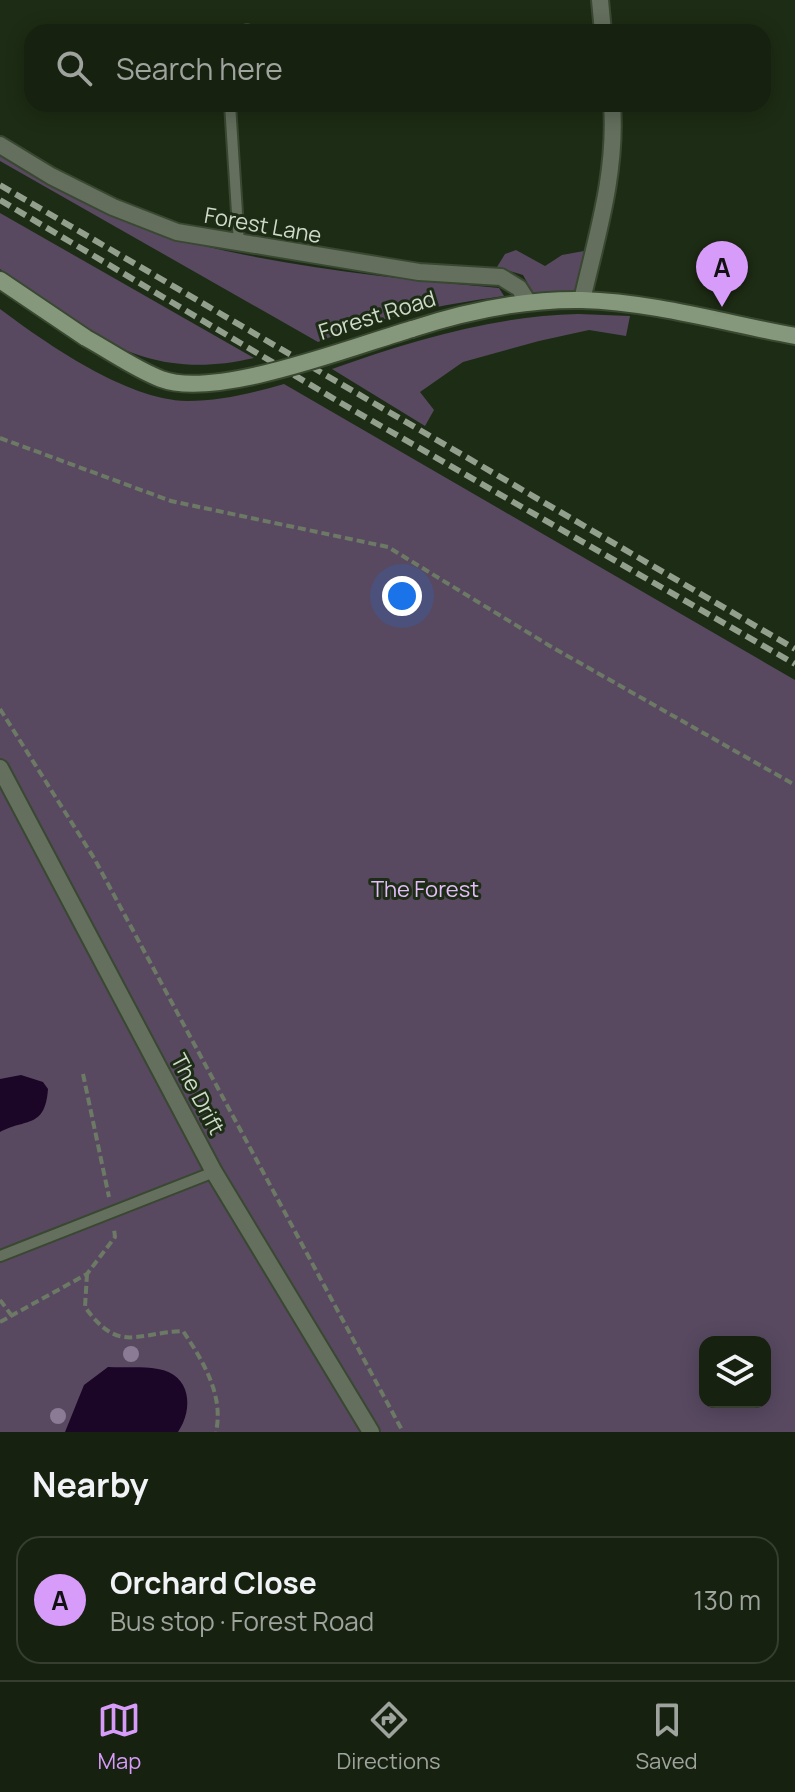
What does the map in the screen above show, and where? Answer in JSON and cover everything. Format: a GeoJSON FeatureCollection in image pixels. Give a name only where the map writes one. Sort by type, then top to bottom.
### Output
{"type":"FeatureCollection","features":[{"type":"Feature","properties":{"kind":"street"},"geometry":{"type":"LineString","coordinates":[[600,0],[602,24]]}},
{"type":"Feature","properties":{"kind":"street"},"geometry":{"type":"LineString","coordinates":[[582,300],[609,186],[613,157],[612,112]]}},
{"type":"Feature","properties":{"kind":"street","name":"Forest Lane"},"geometry":{"type":"LineString","coordinates":[[0,145],[113,207],[177,232],[419,272],[501,277],[519,288],[528,302]]}},
{"type":"Feature","properties":{"kind":"street","name":"Forest Road"},"geometry":{"type":"LineString","coordinates":[[0,280],[86,338],[163,379],[190,384],[218,383],[262,373],[459,314],[528,302],[582,300],[624,304],[795,336]]}},
{"type":"Feature","properties":{"kind":"street","name":"The Drift"},"geometry":{"type":"LineString","coordinates":[[0,768],[214,1172],[371,1432]]}},
{"type":"Feature","properties":{"kind":"lane"},"geometry":{"type":"LineString","coordinates":[[231,112],[239,244]]}},
{"type":"Feature","properties":{"kind":"lane"},"geometry":{"type":"LineString","coordinates":[[0,1256],[214,1172]]}},
{"type":"Feature","properties":{"kind":"path"},"geometry":{"type":"LineString","coordinates":[[0,438],[171,501],[388,547],[550,646],[795,785]]}},
{"type":"Feature","properties":{"kind":"path"},"geometry":{"type":"LineString","coordinates":[[0,709],[94,858],[403,1432]]}},
{"type":"Feature","properties":{"kind":"path"},"geometry":{"type":"LineString","coordinates":[[0,1322],[87,1274],[115,1237],[83,1074]]}},
{"type":"Feature","properties":{"kind":"path"},"geometry":{"type":"LineString","coordinates":[[87,1274],[85,1307],[101,1330],[126,1338],[183,1331],[200,1356],[217,1398],[216,1432]]}},
{"type":"Feature","properties":{"kind":"path"},"geometry":{"type":"LineString","coordinates":[[0,1300],[12,1316]]}},
{"type":"Feature","properties":{"kind":"green space"},"geometry":{"type":"Polygon","coordinates":[[[0,153],[96,208],[157,233],[282,262],[370,275],[499,288],[504,296],[410,313],[318,342],[0,161],[0,153]]]}},
{"type":"Feature","properties":{"kind":"green space"},"geometry":{"type":"Polygon","coordinates":[[[0,213],[254,358],[215,364],[179,364],[147,358],[88,331],[0,269],[0,213]]]}},
{"type":"Feature","properties":{"kind":"green space"},"geometry":{"type":"Polygon","coordinates":[[[516,250],[545,266],[562,255],[584,251],[576,292],[533,293],[523,275],[497,267],[505,254],[516,250]]]}},
{"type":"Feature","properties":{"kind":"green space","name":"The Forest"},"geometry":{"type":"Polygon","coordinates":[[[0,309],[89,368],[139,391],[164,398],[212,400],[284,384],[795,680],[795,1432],[0,1432],[0,309]]]}},
{"type":"Feature","properties":{"kind":"green space"},"geometry":{"type":"Polygon","coordinates":[[[578,314],[630,316],[626,336],[589,330],[463,362],[420,392],[434,410],[425,426],[332,369],[392,349],[484,325],[578,314]]]}},
{"type":"Feature","properties":{"kind":"shaded area"},"geometry":{"type":"Polygon","coordinates":[[[21,1075],[43,1082],[48,1089],[43,1111],[33,1120],[0,1132],[0,1079],[21,1075]]]}},
{"type":"Feature","properties":{"kind":"shaded area"},"geometry":{"type":"Polygon","coordinates":[[[108,1367],[158,1369],[177,1378],[183,1385],[187,1403],[178,1432],[65,1432],[84,1385],[108,1367]]]}},
{"type":"Feature","properties":{"kind":"railway"},"geometry":{"type":"LineString","coordinates":[[0,185],[795,649]]}},
{"type":"Feature","properties":{"kind":"railway"},"geometry":{"type":"LineString","coordinates":[[0,200],[341,403],[795,664]]}},
{"type":"Feature","properties":{"kind":"place","name":"Orchard Close"},"geometry":{"type":"Point","coordinates":[722,307]}}]}
